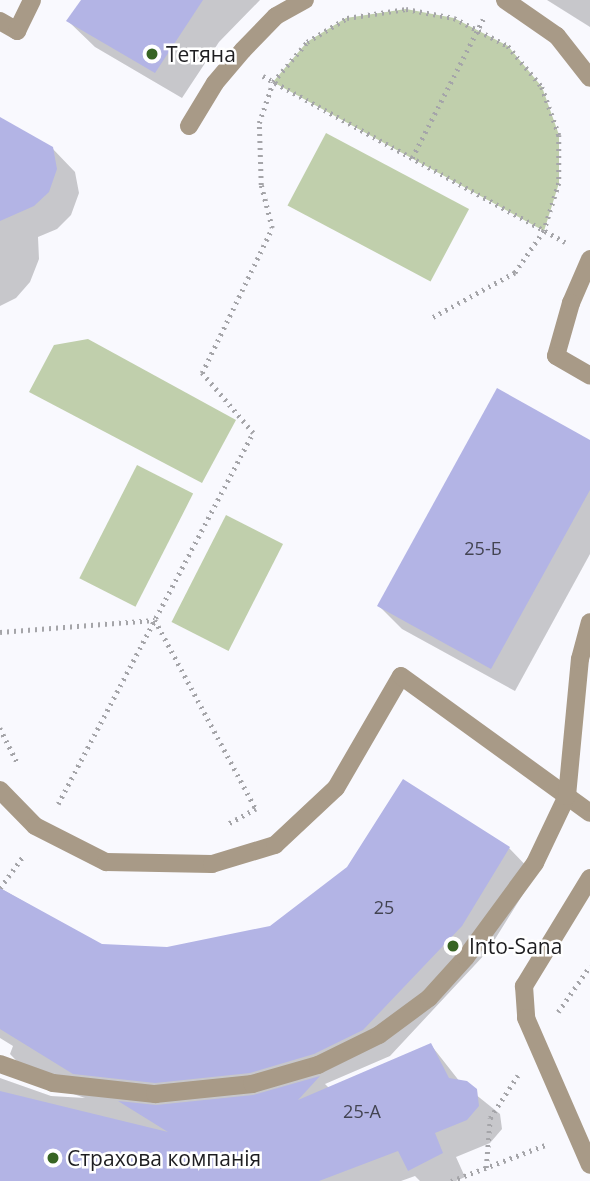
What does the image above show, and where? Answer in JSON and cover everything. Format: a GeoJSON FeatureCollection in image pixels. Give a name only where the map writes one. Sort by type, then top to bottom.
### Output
{"type":"FeatureCollection","features":[{"type":"Feature","properties":{"kind":"lane"},"geometry":{"type":"LineString","coordinates":[[0,21],[17,30],[32,0]]}},
{"type":"Feature","properties":{"kind":"lane"},"geometry":{"type":"LineString","coordinates":[[190,126],[234,61],[276,16],[305,0]]}},
{"type":"Feature","properties":{"kind":"lane"},"geometry":{"type":"LineString","coordinates":[[505,0],[557,36],[590,78]]}},
{"type":"Feature","properties":{"kind":"lane"},"geometry":{"type":"LineString","coordinates":[[590,259],[571,303],[556,356],[590,376]]}},
{"type":"Feature","properties":{"kind":"lane"},"geometry":{"type":"LineString","coordinates":[[0,1064],[52,1083],[155,1094],[251,1084],[318,1065],[379,1035],[429,998],[536,863],[566,796],[580,659],[590,622]]}},
{"type":"Feature","properties":{"kind":"lane"},"geometry":{"type":"LineString","coordinates":[[0,790],[43,829],[106,862],[212,864],[275,845],[337,788],[401,676],[590,813]]}},
{"type":"Feature","properties":{"kind":"lane"},"geometry":{"type":"LineString","coordinates":[[590,878],[524,986],[526,1018],[590,1166]]}},
{"type":"Feature","properties":{"kind":"path"},"geometry":{"type":"LineString","coordinates":[[0,888],[43,829],[59,801],[253,433],[202,373],[272,228],[261,185],[259,123],[274,82],[307,42],[346,18],[406,9],[454,18],[508,46],[542,87],[559,135],[559,183],[544,231],[515,273],[432,318]]}},
{"type":"Feature","properties":{"kind":"path"},"geometry":{"type":"LineString","coordinates":[[412,158],[488,10]]}},
{"type":"Feature","properties":{"kind":"path"},"geometry":{"type":"LineString","coordinates":[[234,61],[567,244]]}},
{"type":"Feature","properties":{"kind":"path"},"geometry":{"type":"LineString","coordinates":[[0,632],[155,620]]}},
{"type":"Feature","properties":{"kind":"path"},"geometry":{"type":"LineString","coordinates":[[155,620],[256,809],[221,829]]}},
{"type":"Feature","properties":{"kind":"path"},"geometry":{"type":"LineString","coordinates":[[0,728],[24,771]]}},
{"type":"Feature","properties":{"kind":"path"},"geometry":{"type":"LineString","coordinates":[[53,798],[69,807]]}},
{"type":"Feature","properties":{"kind":"path"},"geometry":{"type":"LineString","coordinates":[[486,1168],[490,1118],[590,967]]}},
{"type":"Feature","properties":{"kind":"path"},"geometry":{"type":"LineString","coordinates":[[451,1181],[578,1133]]}},
{"type":"Feature","properties":{"kind":"green space"},"geometry":{"type":"Polygon","coordinates":[[[406,9],[454,18],[508,46],[542,87],[559,135],[559,183],[544,231],[273,82],[307,42],[346,18],[406,9]]]}},
{"type":"Feature","properties":{"kind":"green space"},"geometry":{"type":"Polygon","coordinates":[[[326,133],[469,209],[431,281],[288,205],[326,133]]]}},
{"type":"Feature","properties":{"kind":"green space"},"geometry":{"type":"Polygon","coordinates":[[[88,339],[236,420],[202,483],[29,392],[54,345],[88,339]]]}},
{"type":"Feature","properties":{"kind":"green space"},"geometry":{"type":"Polygon","coordinates":[[[137,465],[193,494],[135,607],[79,578],[137,465]]]}},
{"type":"Feature","properties":{"kind":"green space"},"geometry":{"type":"Polygon","coordinates":[[[226,515],[283,544],[229,651],[172,622],[226,515]]]}},
{"type":"Feature","properties":{"kind":"building"},"geometry":{"type":"Polygon","coordinates":[[[81,0],[203,0],[155,73],[66,21],[81,0]]]}},
{"type":"Feature","properties":{"kind":"building"},"geometry":{"type":"Polygon","coordinates":[[[0,117],[53,147],[57,169],[49,192],[34,206],[0,221],[0,117]]]}},
{"type":"Feature","properties":{"kind":"building"},"geometry":{"type":"Polygon","coordinates":[[[497,388],[590,440],[590,490],[491,669],[377,606],[497,388]]]}},
{"type":"Feature","properties":{"kind":"building"},"geometry":{"type":"Polygon","coordinates":[[[403,779],[510,847],[462,926],[363,1030],[314,1054],[250,1073],[155,1083],[73,1074],[0,1029],[0,888],[102,944],[167,947],[270,926],[347,867],[403,779]]]}},
{"type":"Feature","properties":{"kind":"building"},"geometry":{"type":"Polygon","coordinates":[[[431,1043],[449,1078],[467,1081],[477,1089],[479,1106],[467,1120],[435,1133],[443,1153],[408,1171],[398,1151],[319,1181],[0,1181],[0,1091],[168,1132],[118,1101],[156,1105],[253,1095],[320,1076],[298,1100],[431,1043]]]}},
{"type":"Feature","properties":{"kind":"place","name":"Тетяна"},"geometry":{"type":"Point","coordinates":[152,54]}},
{"type":"Feature","properties":{"kind":"place","name":"Into-Sana"},"geometry":{"type":"Point","coordinates":[453,946]}},
{"type":"Feature","properties":{"kind":"place","name":"Страхова компанія"},"geometry":{"type":"Point","coordinates":[53,1158]}}]}
